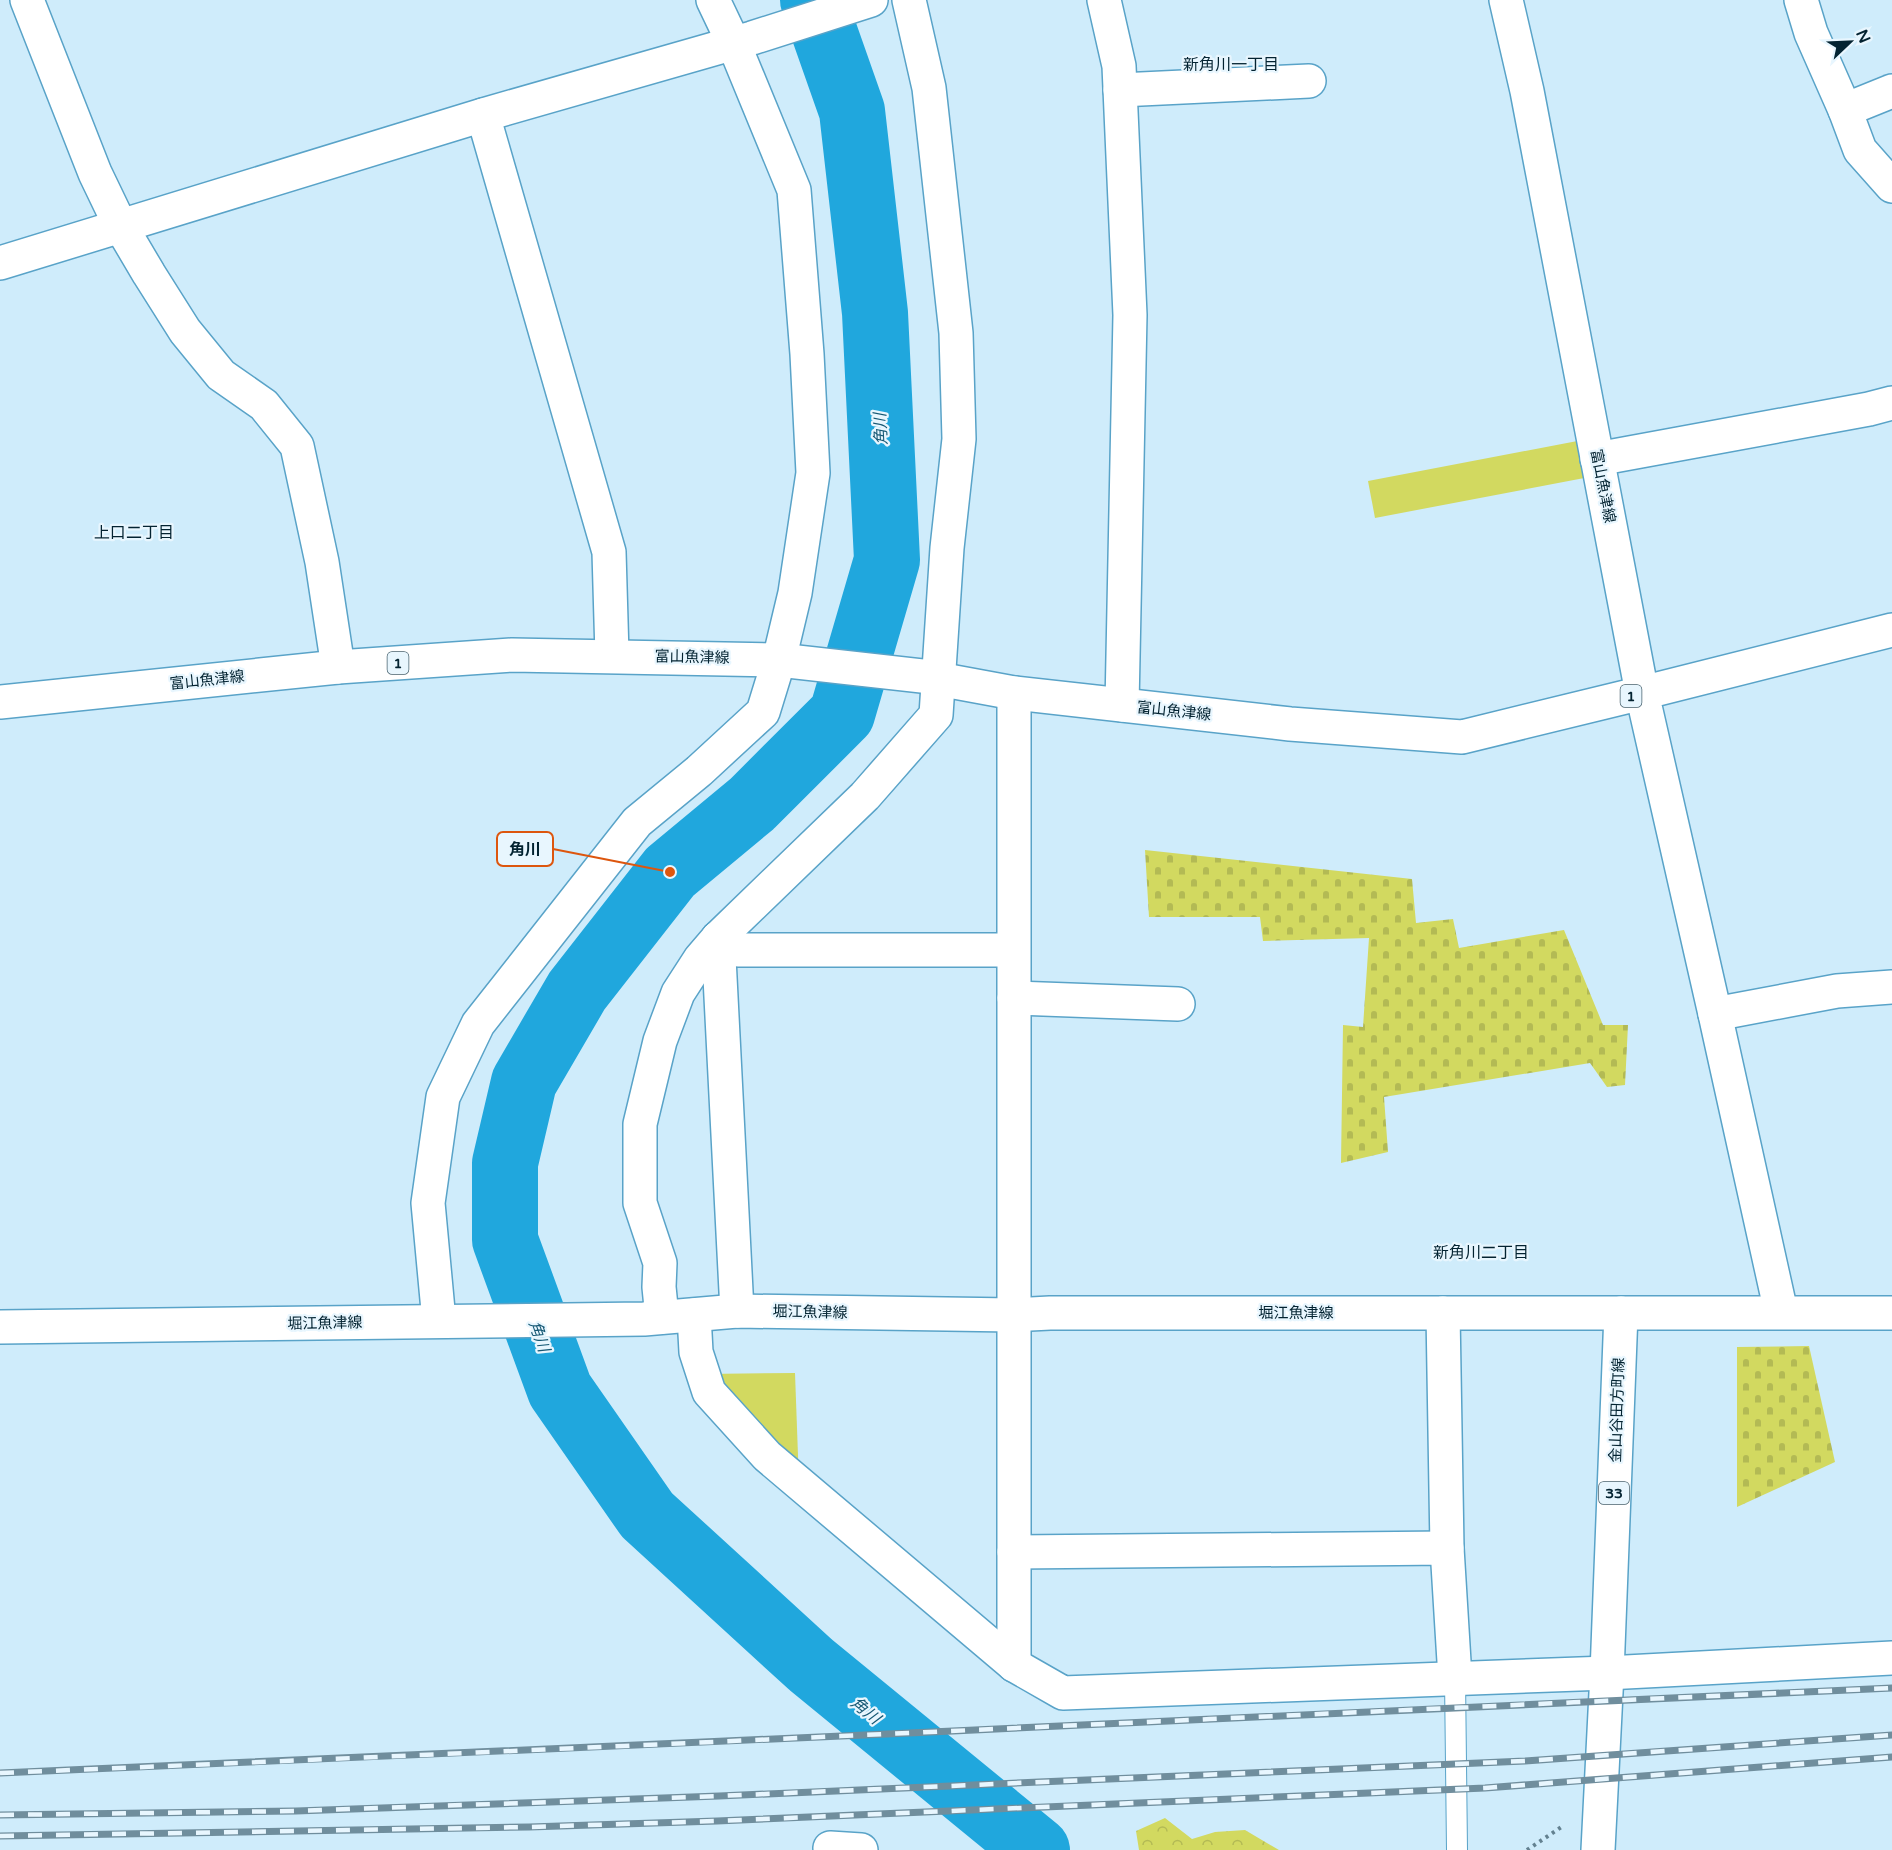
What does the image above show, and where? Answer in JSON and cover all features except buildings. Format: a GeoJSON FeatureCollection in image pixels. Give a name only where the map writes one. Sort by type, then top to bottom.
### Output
{"type":"FeatureCollection","features":[{"type":"Feature","properties":{"kind":"street"},"geometry":{"type":"LineString","coordinates":[[27,0],[95,173],[120,225],[184,331],[222,375],[264,405],[297,446],[322,562],[338,667]]}},
{"type":"Feature","properties":{"kind":"street"},"geometry":{"type":"LineString","coordinates":[[439,1321],[428,1203],[443,1097],[478,1024],[637,822],[699,771],[763,712],[788,661],[795,593],[813,473],[807,354],[794,190],[743,40],[713,0]]}},
{"type":"Feature","properties":{"kind":"street"},"geometry":{"type":"LineString","coordinates":[[0,263],[483,115],[743,40],[871,0]]}},
{"type":"Feature","properties":{"kind":"street"},"geometry":{"type":"LineString","coordinates":[[653,1318],[659,1287],[660,1263],[640,1203],[640,1124],[660,1041],[678,993],[717,938],[865,796],[936,715],[930,678],[959,439],[956,333],[929,88],[909,0]]}},
{"type":"Feature","properties":{"kind":"street"},"geometry":{"type":"LineString","coordinates":[[1104,0],[1119,66],[1130,315],[1122,705]]}},
{"type":"Feature","properties":{"kind":"street","name":"富山魚津線"},"geometry":{"type":"LineString","coordinates":[[0,702],[338,667],[512,655],[612,655],[788,661],[930,678],[1014,693],[1290,724],[1462,737],[1642,693],[1527,91],[1506,0]]}},
{"type":"Feature","properties":{"kind":"street"},"geometry":{"type":"LineString","coordinates":[[1801,0],[1811,33],[1860,150],[1892,186]]}},
{"type":"Feature","properties":{"kind":"street"},"geometry":{"type":"LineString","coordinates":[[1120,90],[1309,81]]}},
{"type":"Feature","properties":{"kind":"street"},"geometry":{"type":"LineString","coordinates":[[1845,110],[1892,91]]}},
{"type":"Feature","properties":{"kind":"street"},"geometry":{"type":"LineString","coordinates":[[483,115],[609,552],[612,655]]}},
{"type":"Feature","properties":{"kind":"street"},"geometry":{"type":"LineString","coordinates":[[1597,459],[1869,410],[1892,403]]}},
{"type":"Feature","properties":{"kind":"street"},"geometry":{"type":"LineString","coordinates":[[1780,1312],[1642,693],[1892,630]]}},
{"type":"Feature","properties":{"kind":"street"},"geometry":{"type":"LineString","coordinates":[[1014,693],[1014,1665]]}},
{"type":"Feature","properties":{"kind":"street"},"geometry":{"type":"LineString","coordinates":[[717,938],[738,950],[1013,950]]}},
{"type":"Feature","properties":{"kind":"street"},"geometry":{"type":"LineString","coordinates":[[717,938],[737,1311]]}},
{"type":"Feature","properties":{"kind":"street"},"geometry":{"type":"LineString","coordinates":[[1715,1014],[1837,991],[1892,987]]}},
{"type":"Feature","properties":{"kind":"street"},"geometry":{"type":"LineString","coordinates":[[1014,998],[1178,1004]]}},
{"type":"Feature","properties":{"kind":"street","name":"堀江魚津線"},"geometry":{"type":"LineString","coordinates":[[0,1328],[653,1318],[737,1311],[1013,1315],[1050,1312],[1621,1313]]}},
{"type":"Feature","properties":{"kind":"street"},"geometry":{"type":"LineString","coordinates":[[1443,1313],[1448,1548],[1455,1678]]}},
{"type":"Feature","properties":{"kind":"street"},"geometry":{"type":"LineString","coordinates":[[1621,1313],[1892,1313]]}},
{"type":"Feature","properties":{"kind":"street","name":"金山谷田方町線"},"geometry":{"type":"LineString","coordinates":[[1598,1850],[1621,1313]]}},
{"type":"Feature","properties":{"kind":"street"},"geometry":{"type":"LineString","coordinates":[[694,1315],[696,1352],[709,1392],[767,1456],[1014,1665],[1063,1693],[1607,1673],[1892,1658]]}},
{"type":"Feature","properties":{"kind":"street"},"geometry":{"type":"LineString","coordinates":[[1014,1552],[1448,1548]]}},
{"type":"Feature","properties":{"kind":"lane"},"geometry":{"type":"LineString","coordinates":[[1455,1678],[1457,1850]]}},
{"type":"Feature","properties":{"kind":"green space"},"geometry":{"type":"Polygon","coordinates":[[[1593,438],[1600,475],[1375,518],[1368,481],[1593,438]]]}},
{"type":"Feature","properties":{"kind":"green space"},"geometry":{"type":"Polygon","coordinates":[[[1145,850],[1412,879],[1416,923],[1453,919],[1459,948],[1564,930],[1603,1025],[1628,1025],[1625,1085],[1607,1087],[1590,1063],[1384,1097],[1388,1152],[1341,1163],[1343,1025],[1363,1027],[1369,938],[1263,941],[1260,917],[1149,917],[1145,850]]]}},
{"type":"Feature","properties":{"kind":"green space"},"geometry":{"type":"Polygon","coordinates":[[[1809,1346],[1835,1462],[1737,1507],[1737,1347],[1809,1346]]]}},
{"type":"Feature","properties":{"kind":"green space"},"geometry":{"type":"Polygon","coordinates":[[[795,1373],[799,1483],[703,1374],[795,1373]]]}},
{"type":"Feature","properties":{"kind":"green space"},"geometry":{"type":"Polygon","coordinates":[[[1165,1818],[1192,1839],[1215,1832],[1245,1830],[1279,1850],[1139,1850],[1136,1831],[1165,1818]]]}},
{"type":"Feature","properties":{"kind":"waterway","name":"角川"},"geometry":{"type":"LineString","coordinates":[[813,0],[852,111],[875,313],[887,560],[842,714],[752,804],[670,872],[577,991],[524,1082],[505,1163],[505,1240],[560,1390],[647,1515],[811,1665],[1037,1850]]}},
{"type":"Feature","properties":{"kind":"railway"},"geometry":{"type":"LineString","coordinates":[[0,1773],[1892,1688]]}},
{"type":"Feature","properties":{"kind":"railway"},"geometry":{"type":"LineString","coordinates":[[0,1815],[296,1811],[719,1796],[1525,1761],[1892,1735]]}},
{"type":"Feature","properties":{"kind":"railway"},"geometry":{"type":"LineString","coordinates":[[0,1836],[529,1827],[717,1821],[1485,1788],[1892,1757]]}},
{"type":"Feature","properties":{"kind":"place","name":"角川"},"geometry":{"type":"Point","coordinates":[670,872]}},
{"type":"Feature","properties":{"kind":"district","name":"新角川一丁目"},"geometry":{"type":"Point","coordinates":[1231,64]}},
{"type":"Feature","properties":{"kind":"district","name":"上口二丁目"},"geometry":{"type":"Point","coordinates":[134,532]}},
{"type":"Feature","properties":{"kind":"district","name":"新角川二丁目"},"geometry":{"type":"Point","coordinates":[1481,1252]}}]}
